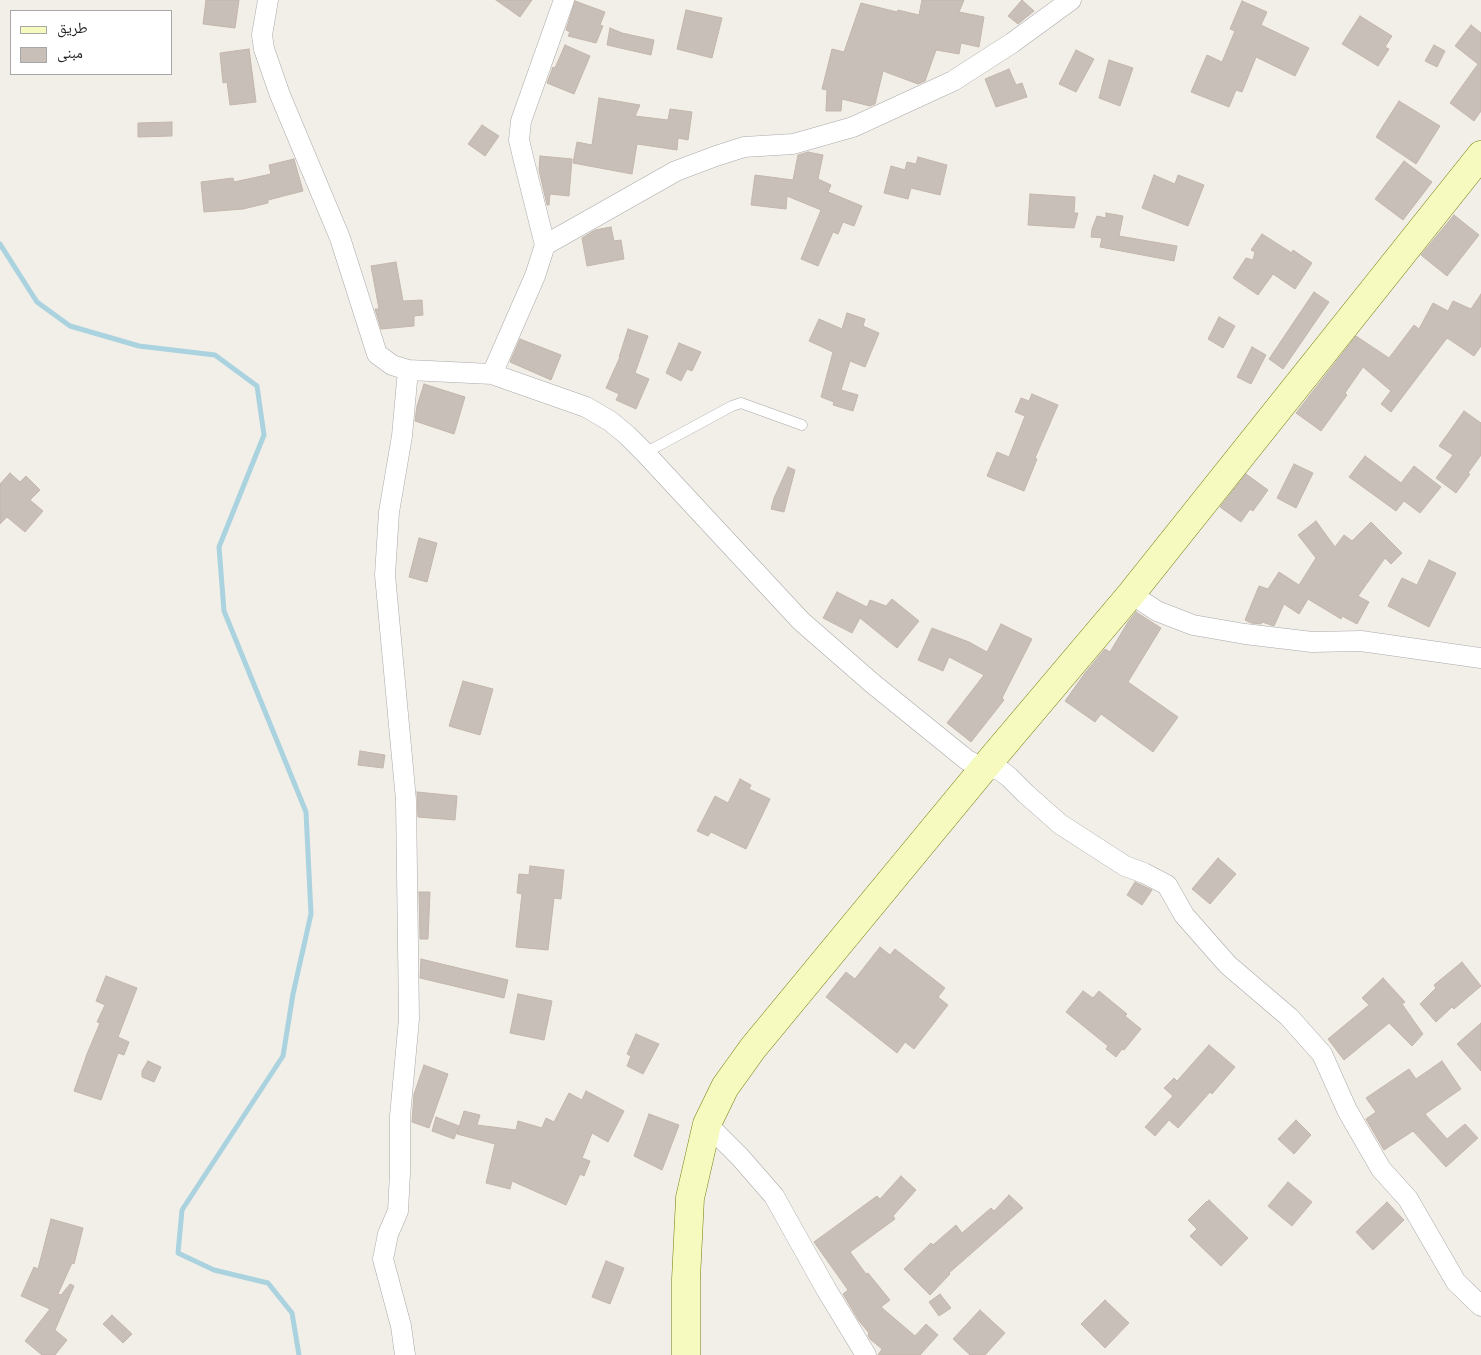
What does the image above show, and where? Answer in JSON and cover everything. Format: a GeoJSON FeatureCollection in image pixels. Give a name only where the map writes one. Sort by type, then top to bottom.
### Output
{"type":"FeatureCollection","features":[{"type":"Feature","properties":{"kind":"main road"},"geometry":{"type":"LineString","coordinates":[[686,1355],[686,1279],[690,1198],[708,1124],[725,1087],[753,1048],[984,768],[1132,594],[1481,155]]}},
{"type":"Feature","properties":{"kind":"street"},"geometry":{"type":"LineString","coordinates":[[268,0],[262,35],[264,49],[280,95],[340,238],[377,354],[392,365],[408,370],[492,374],[586,408],[610,421],[645,452],[801,621],[872,683],[968,760],[984,768],[1000,770],[1060,824],[1125,866],[1167,885],[1184,915],[1228,965],[1289,1017],[1322,1054],[1347,1110],[1381,1169],[1408,1199],[1456,1282],[1481,1306]]}},
{"type":"Feature","properties":{"kind":"street"},"geometry":{"type":"LineString","coordinates":[[492,374],[535,276],[545,245],[523,158],[520,140],[521,121],[564,0]]}},
{"type":"Feature","properties":{"kind":"street"},"geometry":{"type":"LineString","coordinates":[[545,245],[676,171],[744,147],[793,144],[853,126],[953,81],[1012,43],[1071,0]]}},
{"type":"Feature","properties":{"kind":"street"},"geometry":{"type":"LineString","coordinates":[[405,1355],[401,1326],[382,1258],[388,1234],[398,1211],[400,1116],[409,1019],[406,800],[385,575],[389,512],[402,436],[408,370]]}},
{"type":"Feature","properties":{"kind":"street"},"geometry":{"type":"LineString","coordinates":[[1132,594],[1156,611],[1193,625],[1245,634],[1312,642],[1361,640],[1481,658]]}},
{"type":"Feature","properties":{"kind":"street"},"geometry":{"type":"LineString","coordinates":[[708,1124],[774,1196],[826,1289],[866,1355]]}},
{"type":"Feature","properties":{"kind":"lane"},"geometry":{"type":"LineString","coordinates":[[645,452],[741,403],[802,425]]}},
{"type":"Feature","properties":{"kind":"building"},"geometry":{"type":"Polygon","coordinates":[[[206,0],[239,0],[235,28],[203,24],[206,0]]]}},
{"type":"Feature","properties":{"kind":"building"},"geometry":{"type":"Polygon","coordinates":[[[496,0],[532,0],[520,17],[496,0]]]}},
{"type":"Feature","properties":{"kind":"building"},"geometry":{"type":"Polygon","coordinates":[[[922,0],[964,0],[959,12],[984,17],[979,47],[961,43],[959,54],[936,50],[925,81],[918,84],[883,71],[875,104],[870,106],[842,99],[841,111],[826,111],[827,90],[822,89],[832,49],[844,52],[861,3],[897,12],[898,10],[919,15],[922,0]]]}},
{"type":"Feature","properties":{"kind":"building"},"geometry":{"type":"Polygon","coordinates":[[[1022,0],[1034,11],[1018,24],[1008,16],[1022,0]]]}},
{"type":"Feature","properties":{"kind":"building"},"geometry":{"type":"Polygon","coordinates":[[[575,1],[605,12],[600,25],[603,26],[596,43],[568,36],[570,32],[566,30],[575,1]]]}},
{"type":"Feature","properties":{"kind":"building"},"geometry":{"type":"Polygon","coordinates":[[[1242,1],[1267,12],[1261,25],[1309,48],[1295,76],[1256,57],[1242,92],[1236,90],[1229,107],[1191,92],[1207,55],[1222,62],[1235,31],[1230,29],[1242,1]]]}},
{"type":"Feature","properties":{"kind":"building"},"geometry":{"type":"Polygon","coordinates":[[[686,10],[722,18],[712,58],[677,49],[686,10]]]}},
{"type":"Feature","properties":{"kind":"building"},"geometry":{"type":"Polygon","coordinates":[[[1360,16],[1392,36],[1385,47],[1389,49],[1378,66],[1342,44],[1360,16]]]}},
{"type":"Feature","properties":{"kind":"building"},"geometry":{"type":"Polygon","coordinates":[[[1471,25],[1481,33],[1481,111],[1474,121],[1450,103],[1478,64],[1455,46],[1471,25]]]}},
{"type":"Feature","properties":{"kind":"building"},"geometry":{"type":"Polygon","coordinates":[[[610,28],[622,33],[654,40],[651,55],[607,45],[610,28]]]}},
{"type":"Feature","properties":{"kind":"building"},"geometry":{"type":"Polygon","coordinates":[[[565,45],[590,56],[574,94],[547,83],[565,45]]]}},
{"type":"Feature","properties":{"kind":"building"},"geometry":{"type":"Polygon","coordinates":[[[1434,45],[1445,51],[1437,67],[1425,61],[1434,45]]]}},
{"type":"Feature","properties":{"kind":"building"},"geometry":{"type":"Polygon","coordinates":[[[249,49],[256,102],[230,105],[227,82],[223,83],[220,53],[249,49]]]}},
{"type":"Feature","properties":{"kind":"building"},"geometry":{"type":"Polygon","coordinates":[[[1076,50],[1094,59],[1076,92],[1059,84],[1076,50]]]}},
{"type":"Feature","properties":{"kind":"building"},"geometry":{"type":"Polygon","coordinates":[[[1109,60],[1133,68],[1120,106],[1099,98],[1109,60]]]}},
{"type":"Feature","properties":{"kind":"building"},"geometry":{"type":"Polygon","coordinates":[[[1009,69],[1016,85],[1022,83],[1027,97],[996,107],[985,79],[1009,69]]]}},
{"type":"Feature","properties":{"kind":"building"},"geometry":{"type":"Polygon","coordinates":[[[599,98],[640,105],[635,116],[668,120],[670,109],[692,112],[688,140],[678,138],[677,150],[637,144],[632,174],[573,163],[577,142],[592,145],[599,98]]]}},
{"type":"Feature","properties":{"kind":"building"},"geometry":{"type":"Polygon","coordinates":[[[1399,101],[1440,126],[1416,164],[1376,137],[1399,101]]]}},
{"type":"Feature","properties":{"kind":"building"},"geometry":{"type":"Polygon","coordinates":[[[172,122],[172,136],[138,137],[138,123],[172,122]]]}},
{"type":"Feature","properties":{"kind":"building"},"geometry":{"type":"Polygon","coordinates":[[[482,125],[499,136],[485,156],[468,144],[482,125]]]}},
{"type":"Feature","properties":{"kind":"building"},"geometry":{"type":"Polygon","coordinates":[[[808,152],[823,155],[818,179],[831,185],[828,192],[862,206],[854,226],[843,222],[838,234],[833,232],[818,266],[801,259],[821,210],[787,196],[786,209],[751,205],[755,175],[793,180],[798,155],[808,152]]]}},
{"type":"Feature","properties":{"kind":"building"},"geometry":{"type":"Polygon","coordinates":[[[540,156],[572,159],[569,196],[550,194],[549,205],[547,205],[539,170],[540,156]]]}},
{"type":"Feature","properties":{"kind":"building"},"geometry":{"type":"Polygon","coordinates":[[[918,157],[947,165],[940,195],[911,188],[908,199],[884,193],[891,166],[905,170],[907,162],[916,164],[918,157]]]}},
{"type":"Feature","properties":{"kind":"building"},"geometry":{"type":"Polygon","coordinates":[[[294,159],[303,191],[243,209],[204,212],[201,182],[233,178],[234,182],[271,174],[269,165],[294,159]]]}},
{"type":"Feature","properties":{"kind":"building"},"geometry":{"type":"Polygon","coordinates":[[[1404,161],[1432,182],[1403,220],[1375,199],[1404,161]]]}},
{"type":"Feature","properties":{"kind":"building"},"geometry":{"type":"Polygon","coordinates":[[[1154,175],[1175,184],[1178,175],[1204,185],[1188,226],[1142,208],[1154,175]]]}},
{"type":"Feature","properties":{"kind":"building"},"geometry":{"type":"Polygon","coordinates":[[[1030,194],[1075,197],[1074,213],[1078,213],[1074,228],[1028,225],[1030,194]]]}},
{"type":"Feature","properties":{"kind":"building"},"geometry":{"type":"Polygon","coordinates":[[[1106,213],[1123,216],[1119,236],[1177,246],[1174,261],[1100,247],[1102,238],[1091,237],[1092,229],[1097,216],[1106,218],[1106,213]]]}},
{"type":"Feature","properties":{"kind":"building"},"geometry":{"type":"Polygon","coordinates":[[[1454,215],[1479,235],[1447,276],[1421,255],[1454,215]]]}},
{"type":"Feature","properties":{"kind":"building"},"geometry":{"type":"Polygon","coordinates":[[[611,227],[614,241],[621,240],[624,259],[587,266],[582,238],[595,230],[611,227]]]}},
{"type":"Feature","properties":{"kind":"building"},"geometry":{"type":"Polygon","coordinates":[[[1262,234],[1292,253],[1293,250],[1312,263],[1295,289],[1273,274],[1258,295],[1233,278],[1246,258],[1253,260],[1255,252],[1251,250],[1262,234]]]}},
{"type":"Feature","properties":{"kind":"building"},"geometry":{"type":"Polygon","coordinates":[[[396,262],[403,301],[422,300],[423,315],[414,316],[414,326],[381,329],[375,309],[379,309],[371,266],[396,262]]]}},
{"type":"Feature","properties":{"kind":"building"},"geometry":{"type":"Polygon","coordinates":[[[1314,292],[1329,302],[1283,369],[1269,359],[1314,292]]]}},
{"type":"Feature","properties":{"kind":"building"},"geometry":{"type":"Polygon","coordinates":[[[1481,294],[1481,346],[1474,356],[1447,338],[1391,412],[1381,404],[1391,391],[1363,367],[1345,393],[1347,395],[1321,431],[1296,413],[1356,336],[1389,358],[1414,325],[1419,329],[1433,303],[1448,311],[1453,301],[1471,309],[1481,294]]]}},
{"type":"Feature","properties":{"kind":"building"},"geometry":{"type":"Polygon","coordinates":[[[847,313],[865,319],[863,326],[879,333],[865,367],[850,361],[841,390],[858,395],[853,411],[833,405],[834,402],[821,397],[833,352],[809,341],[819,319],[842,329],[847,313]]]}},
{"type":"Feature","properties":{"kind":"building"},"geometry":{"type":"Polygon","coordinates":[[[1219,317],[1235,326],[1223,348],[1208,339],[1219,317]]]}},
{"type":"Feature","properties":{"kind":"building"},"geometry":{"type":"Polygon","coordinates":[[[628,329],[648,336],[635,373],[649,379],[636,409],[616,400],[619,394],[606,388],[620,357],[628,329]]]}},
{"type":"Feature","properties":{"kind":"building"},"geometry":{"type":"Polygon","coordinates":[[[520,339],[561,355],[551,380],[510,362],[520,339]]]}},
{"type":"Feature","properties":{"kind":"building"},"geometry":{"type":"Polygon","coordinates":[[[679,343],[701,352],[692,371],[687,369],[681,381],[666,373],[679,343]]]}},
{"type":"Feature","properties":{"kind":"building"},"geometry":{"type":"Polygon","coordinates":[[[1252,347],[1266,355],[1251,384],[1237,377],[1252,347]]]}},
{"type":"Feature","properties":{"kind":"building"},"geometry":{"type":"Polygon","coordinates":[[[424,384],[465,397],[454,434],[415,421],[417,406],[424,384]]]}},
{"type":"Feature","properties":{"kind":"building"},"geometry":{"type":"Polygon","coordinates":[[[1032,394],[1058,405],[1035,458],[1037,459],[1024,491],[987,476],[997,452],[1009,457],[1025,416],[1015,412],[1021,398],[1029,401],[1032,394]]]}},
{"type":"Feature","properties":{"kind":"building"},"geometry":{"type":"Polygon","coordinates":[[[1464,411],[1481,423],[1481,455],[1456,493],[1436,478],[1453,455],[1439,446],[1464,411]]]}},
{"type":"Feature","properties":{"kind":"building"},"geometry":{"type":"Polygon","coordinates":[[[1365,456],[1401,483],[1414,466],[1441,487],[1420,513],[1404,501],[1396,511],[1349,477],[1365,456]]]}},
{"type":"Feature","properties":{"kind":"building"},"geometry":{"type":"Polygon","coordinates":[[[1294,464],[1313,473],[1296,508],[1277,498],[1294,464]]]}},
{"type":"Feature","properties":{"kind":"building"},"geometry":{"type":"Polygon","coordinates":[[[788,467],[795,470],[784,512],[771,509],[774,498],[788,467]]]}},
{"type":"Feature","properties":{"kind":"building"},"geometry":{"type":"Polygon","coordinates":[[[10,473],[20,482],[26,476],[40,490],[30,500],[43,511],[25,532],[7,517],[0,524],[0,484],[10,473]]]}},
{"type":"Feature","properties":{"kind":"building"},"geometry":{"type":"Polygon","coordinates":[[[1246,474],[1268,490],[1253,511],[1250,509],[1241,522],[1220,507],[1246,474]]]}},
{"type":"Feature","properties":{"kind":"building"},"geometry":{"type":"Polygon","coordinates":[[[1316,521],[1335,547],[1344,535],[1352,541],[1371,522],[1402,553],[1391,564],[1385,558],[1358,596],[1369,602],[1357,624],[1342,616],[1341,619],[1308,599],[1299,614],[1284,604],[1274,626],[1262,622],[1261,624],[1251,623],[1245,620],[1259,586],[1268,589],[1279,572],[1299,585],[1316,558],[1298,535],[1316,521]]]}},
{"type":"Feature","properties":{"kind":"building"},"geometry":{"type":"Polygon","coordinates":[[[419,538],[437,543],[427,582],[409,577],[419,538]]]}},
{"type":"Feature","properties":{"kind":"building"},"geometry":{"type":"Polygon","coordinates":[[[1429,560],[1456,573],[1429,627],[1388,606],[1402,578],[1417,585],[1429,560]]]}},
{"type":"Feature","properties":{"kind":"building"},"geometry":{"type":"Polygon","coordinates":[[[837,592],[867,607],[870,600],[886,606],[892,599],[919,621],[897,648],[860,618],[852,633],[823,618],[837,592]]]}},
{"type":"Feature","properties":{"kind":"building"},"geometry":{"type":"Polygon","coordinates":[[[1136,612],[1161,628],[1128,682],[1178,717],[1153,752],[1101,714],[1095,722],[1065,701],[1105,649],[1110,652],[1136,612]]]}},
{"type":"Feature","properties":{"kind":"building"},"geometry":{"type":"Polygon","coordinates":[[[1001,624],[1032,639],[1002,698],[1004,700],[971,742],[947,723],[984,675],[949,657],[943,671],[918,660],[932,628],[969,642],[987,652],[1001,624]]]}},
{"type":"Feature","properties":{"kind":"building"},"geometry":{"type":"Polygon","coordinates":[[[463,681],[493,689],[480,735],[449,726],[463,681]]]}},
{"type":"Feature","properties":{"kind":"building"},"geometry":{"type":"Polygon","coordinates":[[[360,751],[385,755],[383,768],[358,765],[360,751]]]}},
{"type":"Feature","properties":{"kind":"building"},"geometry":{"type":"Polygon","coordinates":[[[740,779],[751,785],[749,789],[770,799],[746,849],[711,832],[708,836],[697,831],[715,796],[728,803],[740,779]]]}},
{"type":"Feature","properties":{"kind":"building"},"geometry":{"type":"Polygon","coordinates":[[[417,792],[457,796],[455,820],[418,817],[417,792]]]}},
{"type":"Feature","properties":{"kind":"building"},"geometry":{"type":"Polygon","coordinates":[[[1218,858],[1236,874],[1210,904],[1192,889],[1218,858]]]}},
{"type":"Feature","properties":{"kind":"building"},"geometry":{"type":"Polygon","coordinates":[[[530,866],[564,870],[561,899],[554,898],[548,950],[516,947],[522,894],[517,893],[519,874],[529,875],[530,866]]]}},
{"type":"Feature","properties":{"kind":"building"},"geometry":{"type":"Polygon","coordinates":[[[1135,882],[1152,890],[1142,905],[1127,895],[1135,882]]]}},
{"type":"Feature","properties":{"kind":"building"},"geometry":{"type":"Polygon","coordinates":[[[419,892],[430,892],[428,939],[420,939],[419,892]]]}},
{"type":"Feature","properties":{"kind":"building"},"geometry":{"type":"Polygon","coordinates":[[[880,947],[890,955],[895,949],[945,988],[938,997],[948,1005],[914,1049],[905,1042],[897,1053],[826,997],[846,972],[855,979],[880,947]]]}},
{"type":"Feature","properties":{"kind":"building"},"geometry":{"type":"Polygon","coordinates":[[[421,959],[508,980],[504,998],[420,978],[421,959]]]}},
{"type":"Feature","properties":{"kind":"building"},"geometry":{"type":"Polygon","coordinates":[[[1462,962],[1481,986],[1454,1009],[1452,1007],[1436,1022],[1420,1004],[1436,988],[1434,985],[1462,962]]]}},
{"type":"Feature","properties":{"kind":"building"},"geometry":{"type":"Polygon","coordinates":[[[106,976],[137,988],[118,1037],[129,1042],[124,1055],[118,1053],[101,1100],[74,1091],[100,1023],[97,1022],[105,1005],[96,1001],[106,976]]]}},
{"type":"Feature","properties":{"kind":"building"},"geometry":{"type":"Polygon","coordinates":[[[1383,978],[1405,1002],[1402,1004],[1423,1034],[1412,1046],[1389,1023],[1344,1060],[1328,1039],[1369,1005],[1362,998],[1383,978]]]}},
{"type":"Feature","properties":{"kind":"building"},"geometry":{"type":"Polygon","coordinates":[[[1083,991],[1093,998],[1099,991],[1127,1014],[1125,1016],[1141,1029],[1116,1057],[1106,1049],[1108,1046],[1066,1012],[1083,991]]]}},
{"type":"Feature","properties":{"kind":"building"},"geometry":{"type":"Polygon","coordinates":[[[518,994],[552,1001],[544,1040],[510,1033],[518,994]]]}},
{"type":"Feature","properties":{"kind":"building"},"geometry":{"type":"Polygon","coordinates":[[[1481,1023],[1481,1071],[1457,1044],[1481,1023]]]}},
{"type":"Feature","properties":{"kind":"building"},"geometry":{"type":"Polygon","coordinates":[[[636,1034],[659,1044],[643,1074],[627,1066],[631,1056],[627,1054],[636,1034]]]}},
{"type":"Feature","properties":{"kind":"building"},"geometry":{"type":"Polygon","coordinates":[[[1209,1045],[1235,1067],[1212,1094],[1210,1092],[1178,1128],[1169,1120],[1155,1136],[1145,1127],[1173,1096],[1164,1088],[1174,1078],[1177,1081],[1209,1045]]]}},
{"type":"Feature","properties":{"kind":"building"},"geometry":{"type":"Polygon","coordinates":[[[148,1061],[161,1067],[154,1082],[142,1077],[142,1071],[148,1061]]]}},
{"type":"Feature","properties":{"kind":"building"},"geometry":{"type":"Polygon","coordinates":[[[1442,1061],[1461,1089],[1425,1114],[1447,1139],[1465,1124],[1478,1138],[1446,1167],[1413,1131],[1384,1150],[1366,1119],[1376,1112],[1366,1098],[1409,1069],[1416,1079],[1442,1061]]]}},
{"type":"Feature","properties":{"kind":"building"},"geometry":{"type":"Polygon","coordinates":[[[424,1065],[448,1074],[429,1128],[412,1122],[414,1094],[424,1065]]]}},
{"type":"Feature","properties":{"kind":"building"},"geometry":{"type":"Polygon","coordinates":[[[586,1091],[624,1111],[608,1142],[592,1133],[582,1158],[590,1161],[584,1176],[580,1174],[566,1205],[512,1181],[510,1189],[486,1183],[495,1144],[457,1134],[464,1111],[480,1115],[477,1125],[516,1130],[518,1121],[542,1128],[546,1118],[554,1122],[569,1093],[582,1100],[586,1091]]]}},
{"type":"Feature","properties":{"kind":"building"},"geometry":{"type":"Polygon","coordinates":[[[649,1114],[679,1125],[662,1170],[634,1156],[649,1114]]]}},
{"type":"Feature","properties":{"kind":"building"},"geometry":{"type":"Polygon","coordinates":[[[436,1117],[459,1126],[454,1139],[432,1131],[436,1117]]]}},
{"type":"Feature","properties":{"kind":"building"},"geometry":{"type":"Polygon","coordinates":[[[1296,1120],[1311,1135],[1294,1154],[1278,1139],[1296,1120]]]}},
{"type":"Feature","properties":{"kind":"building"},"geometry":{"type":"Polygon","coordinates":[[[901,1176],[916,1190],[893,1216],[895,1219],[850,1252],[866,1274],[868,1273],[890,1300],[881,1307],[915,1336],[926,1324],[938,1335],[920,1355],[878,1355],[882,1349],[870,1339],[869,1333],[859,1321],[843,1294],[848,1290],[814,1242],[877,1196],[880,1199],[901,1176]]]}},
{"type":"Feature","properties":{"kind":"building"},"geometry":{"type":"Polygon","coordinates":[[[1288,1182],[1312,1202],[1292,1226],[1268,1206],[1288,1182]]]}},
{"type":"Feature","properties":{"kind":"building"},"geometry":{"type":"Polygon","coordinates":[[[1009,1195],[1023,1208],[949,1273],[930,1295],[904,1269],[931,1243],[933,1245],[956,1225],[962,1233],[991,1208],[994,1211],[1009,1195]]]}},
{"type":"Feature","properties":{"kind":"building"},"geometry":{"type":"Polygon","coordinates":[[[1209,1200],[1248,1238],[1221,1266],[1190,1236],[1197,1229],[1188,1220],[1209,1200]]]}},
{"type":"Feature","properties":{"kind":"building"},"geometry":{"type":"Polygon","coordinates":[[[1387,1202],[1404,1220],[1373,1250],[1356,1232],[1387,1202]]]}},
{"type":"Feature","properties":{"kind":"building"},"geometry":{"type":"Polygon","coordinates":[[[51,1219],[83,1228],[74,1264],[72,1263],[58,1294],[61,1295],[70,1284],[74,1286],[55,1330],[67,1340],[55,1355],[42,1355],[25,1341],[50,1309],[21,1296],[34,1267],[38,1269],[51,1219]]]}},
{"type":"Feature","properties":{"kind":"building"},"geometry":{"type":"Polygon","coordinates":[[[606,1261],[624,1268],[610,1304],[592,1297],[606,1261]]]}},
{"type":"Feature","properties":{"kind":"building"},"geometry":{"type":"Polygon","coordinates":[[[940,1294],[951,1308],[939,1316],[929,1302],[940,1294]]]}},
{"type":"Feature","properties":{"kind":"building"},"geometry":{"type":"Polygon","coordinates":[[[1105,1300],[1129,1323],[1105,1348],[1081,1324],[1105,1300]]]}},
{"type":"Feature","properties":{"kind":"building"},"geometry":{"type":"Polygon","coordinates":[[[980,1310],[1005,1333],[985,1355],[970,1355],[953,1339],[980,1310]]]}},
{"type":"Feature","properties":{"kind":"building"},"geometry":{"type":"Polygon","coordinates":[[[112,1315],[132,1334],[123,1343],[103,1324],[112,1315]]]}},
{"type":"Feature","properties":{"kind":"waterway"},"geometry":{"type":"LineString","coordinates":[[0,244],[37,302],[70,326],[139,346],[215,355],[257,386],[264,435],[219,547],[224,611],[306,812],[311,914],[293,994],[283,1056],[182,1210],[178,1253],[214,1270],[268,1283],[292,1313],[299,1355]]}}]}
